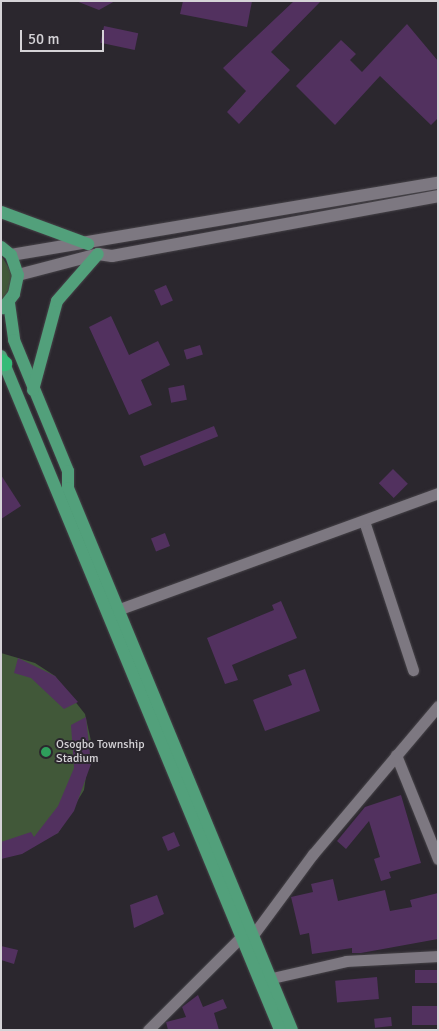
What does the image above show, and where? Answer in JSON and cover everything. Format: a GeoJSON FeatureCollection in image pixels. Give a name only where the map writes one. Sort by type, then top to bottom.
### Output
{"type":"FeatureCollection","features":[{"type":"Feature","properties":{"kind":"main road"},"geometry":{"type":"LineString","coordinates":[[280,1030],[248,935],[68,488],[68,471],[14,340],[5,306],[18,276],[6,251],[88,244],[438,183]]}},
{"type":"Feature","properties":{"kind":"main road"},"geometry":{"type":"LineString","coordinates":[[18,276],[98,254],[112,256],[438,196]]}},
{"type":"Feature","properties":{"kind":"main road"},"geometry":{"type":"LineString","coordinates":[[1,212],[88,244]]}},
{"type":"Feature","properties":{"kind":"main road"},"geometry":{"type":"LineString","coordinates":[[33,390],[57,301],[98,254]]}},
{"type":"Feature","properties":{"kind":"main road"},"geometry":{"type":"LineString","coordinates":[[2,360],[248,935],[272,978],[292,1030]]}},
{"type":"Feature","properties":{"kind":"street"},"geometry":{"type":"LineString","coordinates":[[117,610],[438,493]]}},
{"type":"Feature","properties":{"kind":"street"},"geometry":{"type":"LineString","coordinates":[[364,521],[413,670]]}},
{"type":"Feature","properties":{"kind":"street"},"geometry":{"type":"LineString","coordinates":[[148,1030],[248,935],[313,854],[438,706]]}},
{"type":"Feature","properties":{"kind":"street"},"geometry":{"type":"LineString","coordinates":[[396,755],[438,859]]}},
{"type":"Feature","properties":{"kind":"street"},"geometry":{"type":"LineString","coordinates":[[272,978],[346,961],[438,956]]}},
{"type":"Feature","properties":{"kind":"green space"},"geometry":{"type":"Polygon","coordinates":[[[1,255],[12,273],[10,293],[1,303],[1,255]]]}},
{"type":"Feature","properties":{"kind":"green space","name":"Osogbo Township Stadium"},"geometry":{"type":"Polygon","coordinates":[[[1,653],[35,663],[55,676],[85,714],[91,741],[84,790],[58,833],[1,859],[1,653]]]}},
{"type":"Feature","properties":{"kind":"building"},"geometry":{"type":"Polygon","coordinates":[[[76,1],[115,1],[99,10],[76,1]]]}},
{"type":"Feature","properties":{"kind":"building"},"geometry":{"type":"Polygon","coordinates":[[[183,1],[252,1],[247,27],[180,14],[183,1]]]}},
{"type":"Feature","properties":{"kind":"building"},"geometry":{"type":"Polygon","coordinates":[[[294,1],[321,1],[271,52],[290,70],[239,124],[227,112],[246,91],[223,68],[294,1]]]}},
{"type":"Feature","properties":{"kind":"building"},"geometry":{"type":"Polygon","coordinates":[[[407,24],[438,61],[438,118],[431,125],[380,76],[335,125],[296,86],[341,40],[356,54],[350,60],[362,72],[407,24]]]}},
{"type":"Feature","properties":{"kind":"building"},"geometry":{"type":"Polygon","coordinates":[[[104,26],[138,33],[135,50],[100,43],[104,26]]]}},
{"type":"Feature","properties":{"kind":"building"},"geometry":{"type":"Polygon","coordinates":[[[166,285],[173,301],[161,306],[154,290],[166,285]]]}},
{"type":"Feature","properties":{"kind":"building"},"geometry":{"type":"Polygon","coordinates":[[[111,316],[129,355],[158,341],[170,365],[141,380],[152,405],[129,415],[89,327],[111,316]]]}},
{"type":"Feature","properties":{"kind":"building"},"geometry":{"type":"Polygon","coordinates":[[[200,345],[203,355],[187,360],[184,350],[200,345]]]}},
{"type":"Feature","properties":{"kind":"building"},"geometry":{"type":"Polygon","coordinates":[[[184,385],[187,400],[171,403],[168,388],[184,385]]]}},
{"type":"Feature","properties":{"kind":"building"},"geometry":{"type":"Polygon","coordinates":[[[214,426],[218,436],[144,466],[140,456],[214,426]]]}},
{"type":"Feature","properties":{"kind":"building"},"geometry":{"type":"Polygon","coordinates":[[[393,469],[408,484],[394,498],[379,483],[393,469]]]}},
{"type":"Feature","properties":{"kind":"building"},"geometry":{"type":"Polygon","coordinates":[[[1,475],[21,506],[1,519],[1,475]]]}},
{"type":"Feature","properties":{"kind":"building"},"geometry":{"type":"Polygon","coordinates":[[[165,533],[170,546],[156,551],[151,538],[165,533]]]}},
{"type":"Feature","properties":{"kind":"building"},"geometry":{"type":"Polygon","coordinates":[[[281,601],[297,638],[232,665],[238,680],[225,684],[207,638],[274,610],[272,605],[281,601]]]}},
{"type":"Feature","properties":{"kind":"building"},"geometry":{"type":"Polygon","coordinates":[[[18,658],[55,676],[78,702],[64,709],[31,678],[14,673],[18,658]]]}},
{"type":"Feature","properties":{"kind":"building"},"geometry":{"type":"Polygon","coordinates":[[[305,669],[320,711],[265,731],[253,700],[292,685],[288,675],[305,669]]]}},
{"type":"Feature","properties":{"kind":"building"},"geometry":{"type":"Polygon","coordinates":[[[86,717],[91,764],[74,811],[58,833],[22,854],[1,859],[1,842],[31,832],[34,837],[58,806],[74,768],[71,725],[86,717]]]}},
{"type":"Feature","properties":{"kind":"building"},"geometry":{"type":"Polygon","coordinates":[[[401,795],[421,863],[389,872],[391,878],[381,881],[374,859],[380,857],[369,821],[346,849],[337,841],[365,807],[401,795]]]}},
{"type":"Feature","properties":{"kind":"building"},"geometry":{"type":"Polygon","coordinates":[[[174,832],[180,846],[168,851],[162,837],[174,832]]]}},
{"type":"Feature","properties":{"kind":"building"},"geometry":{"type":"Polygon","coordinates":[[[333,879],[338,901],[385,890],[390,911],[412,907],[410,900],[438,893],[438,939],[361,953],[352,953],[352,948],[312,954],[309,933],[300,935],[291,897],[313,892],[311,884],[333,879]]]}},
{"type":"Feature","properties":{"kind":"building"},"geometry":{"type":"Polygon","coordinates":[[[157,895],[164,914],[134,928],[130,905],[157,895]]]}},
{"type":"Feature","properties":{"kind":"building"},"geometry":{"type":"Polygon","coordinates":[[[1,946],[18,950],[14,964],[1,960],[1,946]]]}},
{"type":"Feature","properties":{"kind":"building"},"geometry":{"type":"Polygon","coordinates":[[[415,970],[438,970],[438,983],[415,983],[415,970]]]}},
{"type":"Feature","properties":{"kind":"building"},"geometry":{"type":"Polygon","coordinates":[[[377,977],[379,999],[337,1003],[335,981],[377,977]]]}},
{"type":"Feature","properties":{"kind":"building"},"geometry":{"type":"Polygon","coordinates":[[[198,995],[203,1007],[223,999],[227,1008],[214,1013],[219,1030],[168,1030],[166,1022],[186,1017],[182,1007],[198,995]]]}},
{"type":"Feature","properties":{"kind":"building"},"geometry":{"type":"Polygon","coordinates":[[[412,1006],[438,1006],[438,1025],[412,1025],[412,1006]]]}},
{"type":"Feature","properties":{"kind":"building"},"geometry":{"type":"Polygon","coordinates":[[[391,1017],[392,1026],[375,1028],[374,1019],[391,1017]]]}},
{"type":"Feature","properties":{"kind":"place","name":"Osogbo Township Stadium"},"geometry":{"type":"Point","coordinates":[46,752]}}]}
